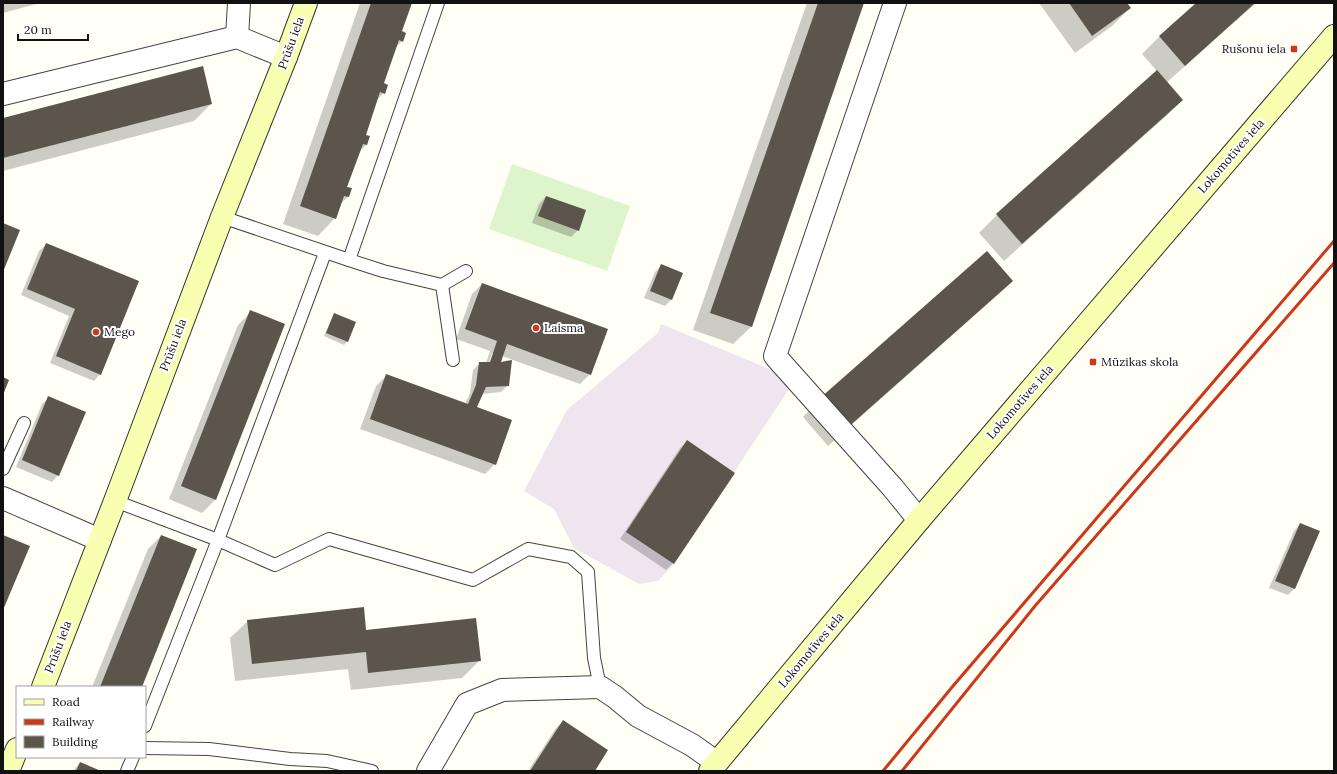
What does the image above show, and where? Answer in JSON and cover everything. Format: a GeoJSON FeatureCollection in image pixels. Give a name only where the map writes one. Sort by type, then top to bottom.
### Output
{"type":"FeatureCollection","features":[{"type":"Feature","properties":{"kind":"street"},"geometry":{"type":"LineString","coordinates":[[237,37],[239,3]]}},
{"type":"Feature","properties":{"kind":"street","name":"Prūšu iela"},"geometry":{"type":"LineString","coordinates":[[42,686],[100,540],[222,217],[306,3]]}},
{"type":"Feature","properties":{"kind":"street"},"geometry":{"type":"LineString","coordinates":[[895,3],[775,356],[920,520]]}},
{"type":"Feature","properties":{"kind":"street","name":"Lokomotīves iela"},"geometry":{"type":"LineString","coordinates":[[713,767],[920,520],[1334,36]]}},
{"type":"Feature","properties":{"kind":"street"},"geometry":{"type":"LineString","coordinates":[[3,94],[237,37],[286,57]]}},
{"type":"Feature","properties":{"kind":"street"},"geometry":{"type":"LineString","coordinates":[[3,498],[100,540]]}},
{"type":"Feature","properties":{"kind":"street"},"geometry":{"type":"LineString","coordinates":[[428,771],[467,704],[502,690],[600,688],[615,697],[638,716],[692,744],[713,767]]}},
{"type":"Feature","properties":{"kind":"street"},"geometry":{"type":"LineString","coordinates":[[8,771],[16,752]]}},
{"type":"Feature","properties":{"kind":"lane"},"geometry":{"type":"LineString","coordinates":[[349,260],[438,3]]}},
{"type":"Feature","properties":{"kind":"lane"},"geometry":{"type":"LineString","coordinates":[[222,217],[325,253],[383,271],[442,285],[466,271]]}},
{"type":"Feature","properties":{"kind":"lane"},"geometry":{"type":"LineString","coordinates":[[146,723],[218,540],[325,253]]}},
{"type":"Feature","properties":{"kind":"lane"},"geometry":{"type":"LineString","coordinates":[[442,285],[453,360]]}},
{"type":"Feature","properties":{"kind":"lane"},"geometry":{"type":"LineString","coordinates":[[3,469],[24,423]]}},
{"type":"Feature","properties":{"kind":"lane"},"geometry":{"type":"LineString","coordinates":[[115,500],[275,564],[329,539],[473,580],[528,550],[571,557],[588,572],[594,658],[600,688]]}},
{"type":"Feature","properties":{"kind":"lane"},"geometry":{"type":"LineString","coordinates":[[146,748],[209,749],[327,762],[372,771]]}},
{"type":"Feature","properties":{"kind":"lane"},"geometry":{"type":"LineString","coordinates":[[127,771],[133,758]]}},
{"type":"Feature","properties":{"kind":"shaded area"},"geometry":{"type":"Polygon","coordinates":[[[661,324],[772,370],[791,386],[674,564],[658,581],[639,584],[574,548],[554,509],[524,491],[567,410],[658,333],[661,324]]]}},
{"type":"Feature","properties":{"kind":"green space"},"geometry":{"type":"Polygon","coordinates":[[[512,164],[630,206],[607,271],[489,229],[512,164]]]}},
{"type":"Feature","properties":{"kind":"building"},"geometry":{"type":"Polygon","coordinates":[[[371,3],[412,3],[402,31],[406,33],[403,42],[399,40],[384,83],[388,85],[385,94],[380,92],[366,135],[370,136],[367,145],[363,144],[347,187],[352,188],[349,197],[344,196],[336,219],[300,206],[371,3]]]}},
{"type":"Feature","properties":{"kind":"building"},"geometry":{"type":"Polygon","coordinates":[[[818,3],[864,3],[752,327],[710,313],[818,3]]]}},
{"type":"Feature","properties":{"kind":"building"},"geometry":{"type":"Polygon","coordinates":[[[1069,3],[1127,3],[1131,8],[1092,36],[1069,3]]]}},
{"type":"Feature","properties":{"kind":"building"},"geometry":{"type":"Polygon","coordinates":[[[1196,3],[1255,3],[1185,66],[1159,36],[1196,3]]]}},
{"type":"Feature","properties":{"kind":"building"},"geometry":{"type":"Polygon","coordinates":[[[203,66],[212,104],[3,158],[3,118],[203,66]]]}},
{"type":"Feature","properties":{"kind":"building"},"geometry":{"type":"Polygon","coordinates":[[[1157,70],[1183,100],[1022,244],[996,214],[1157,70]]]}},
{"type":"Feature","properties":{"kind":"building"},"geometry":{"type":"Polygon","coordinates":[[[546,196],[586,210],[579,231],[538,216],[546,196]]]}},
{"type":"Feature","properties":{"kind":"building"},"geometry":{"type":"Polygon","coordinates":[[[3,223],[20,230],[3,272],[3,223]]]}},
{"type":"Feature","properties":{"kind":"building"},"geometry":{"type":"Polygon","coordinates":[[[46,243],[139,281],[101,375],[56,356],[75,309],[27,289],[46,243]]]}},
{"type":"Feature","properties":{"kind":"building"},"geometry":{"type":"Polygon","coordinates":[[[987,251],[1013,281],[846,429],[819,399],[987,251]]]}},
{"type":"Feature","properties":{"kind":"building"},"geometry":{"type":"Polygon","coordinates":[[[661,264],[683,273],[672,300],[650,291],[661,264]]]}},
{"type":"Feature","properties":{"kind":"building"},"geometry":{"type":"Polygon","coordinates":[[[482,283],[608,329],[591,375],[507,344],[501,362],[512,360],[509,386],[486,387],[477,407],[512,420],[496,465],[370,419],[386,374],[468,404],[476,385],[479,362],[490,362],[497,341],[465,329],[482,283]]]}},
{"type":"Feature","properties":{"kind":"building"},"geometry":{"type":"Polygon","coordinates":[[[250,310],[285,324],[216,500],[181,486],[250,310]]]}},
{"type":"Feature","properties":{"kind":"building"},"geometry":{"type":"Polygon","coordinates":[[[334,313],[356,322],[348,342],[326,333],[334,313]]]}},
{"type":"Feature","properties":{"kind":"building"},"geometry":{"type":"Polygon","coordinates":[[[3,377],[9,380],[3,395],[3,377]]]}},
{"type":"Feature","properties":{"kind":"building"},"geometry":{"type":"Polygon","coordinates":[[[48,396],[86,412],[59,476],[22,460],[48,396]]]}},
{"type":"Feature","properties":{"kind":"building"},"geometry":{"type":"Polygon","coordinates":[[[687,440],[735,473],[674,564],[626,532],[687,440]]]}},
{"type":"Feature","properties":{"kind":"building"},"geometry":{"type":"Polygon","coordinates":[[[1300,523],[1320,531],[1295,589],[1275,581],[1300,523]]]}},
{"type":"Feature","properties":{"kind":"building"},"geometry":{"type":"Polygon","coordinates":[[[3,535],[30,546],[3,610],[3,535]]]}},
{"type":"Feature","properties":{"kind":"building"},"geometry":{"type":"Polygon","coordinates":[[[161,535],[197,549],[142,686],[100,686],[161,535]]]}},
{"type":"Feature","properties":{"kind":"building"},"geometry":{"type":"Polygon","coordinates":[[[364,607],[366,630],[476,618],[481,661],[368,673],[366,652],[252,664],[247,620],[364,607]]]}},
{"type":"Feature","properties":{"kind":"building"},"geometry":{"type":"Polygon","coordinates":[[[563,720],[608,750],[595,771],[530,771],[563,720]]]}},
{"type":"Feature","properties":{"kind":"building"},"geometry":{"type":"Polygon","coordinates":[[[80,762],[101,771],[76,771],[80,762]]]}},
{"type":"Feature","properties":{"kind":"railway"},"geometry":{"type":"LineString","coordinates":[[883,771],[953,686],[1334,241]]}},
{"type":"Feature","properties":{"kind":"railway"},"geometry":{"type":"LineString","coordinates":[[902,771],[1035,606],[1334,263]]}},
{"type":"Feature","properties":{"kind":"place","name":"Rušonu iela"},"geometry":{"type":"Point","coordinates":[1294,49]}},
{"type":"Feature","properties":{"kind":"place","name":"Laisma"},"geometry":{"type":"Point","coordinates":[536,328]}},
{"type":"Feature","properties":{"kind":"place","name":"Mego"},"geometry":{"type":"Point","coordinates":[96,332]}},
{"type":"Feature","properties":{"kind":"place","name":"Mūzikas skola"},"geometry":{"type":"Point","coordinates":[1093,362]}}]}
